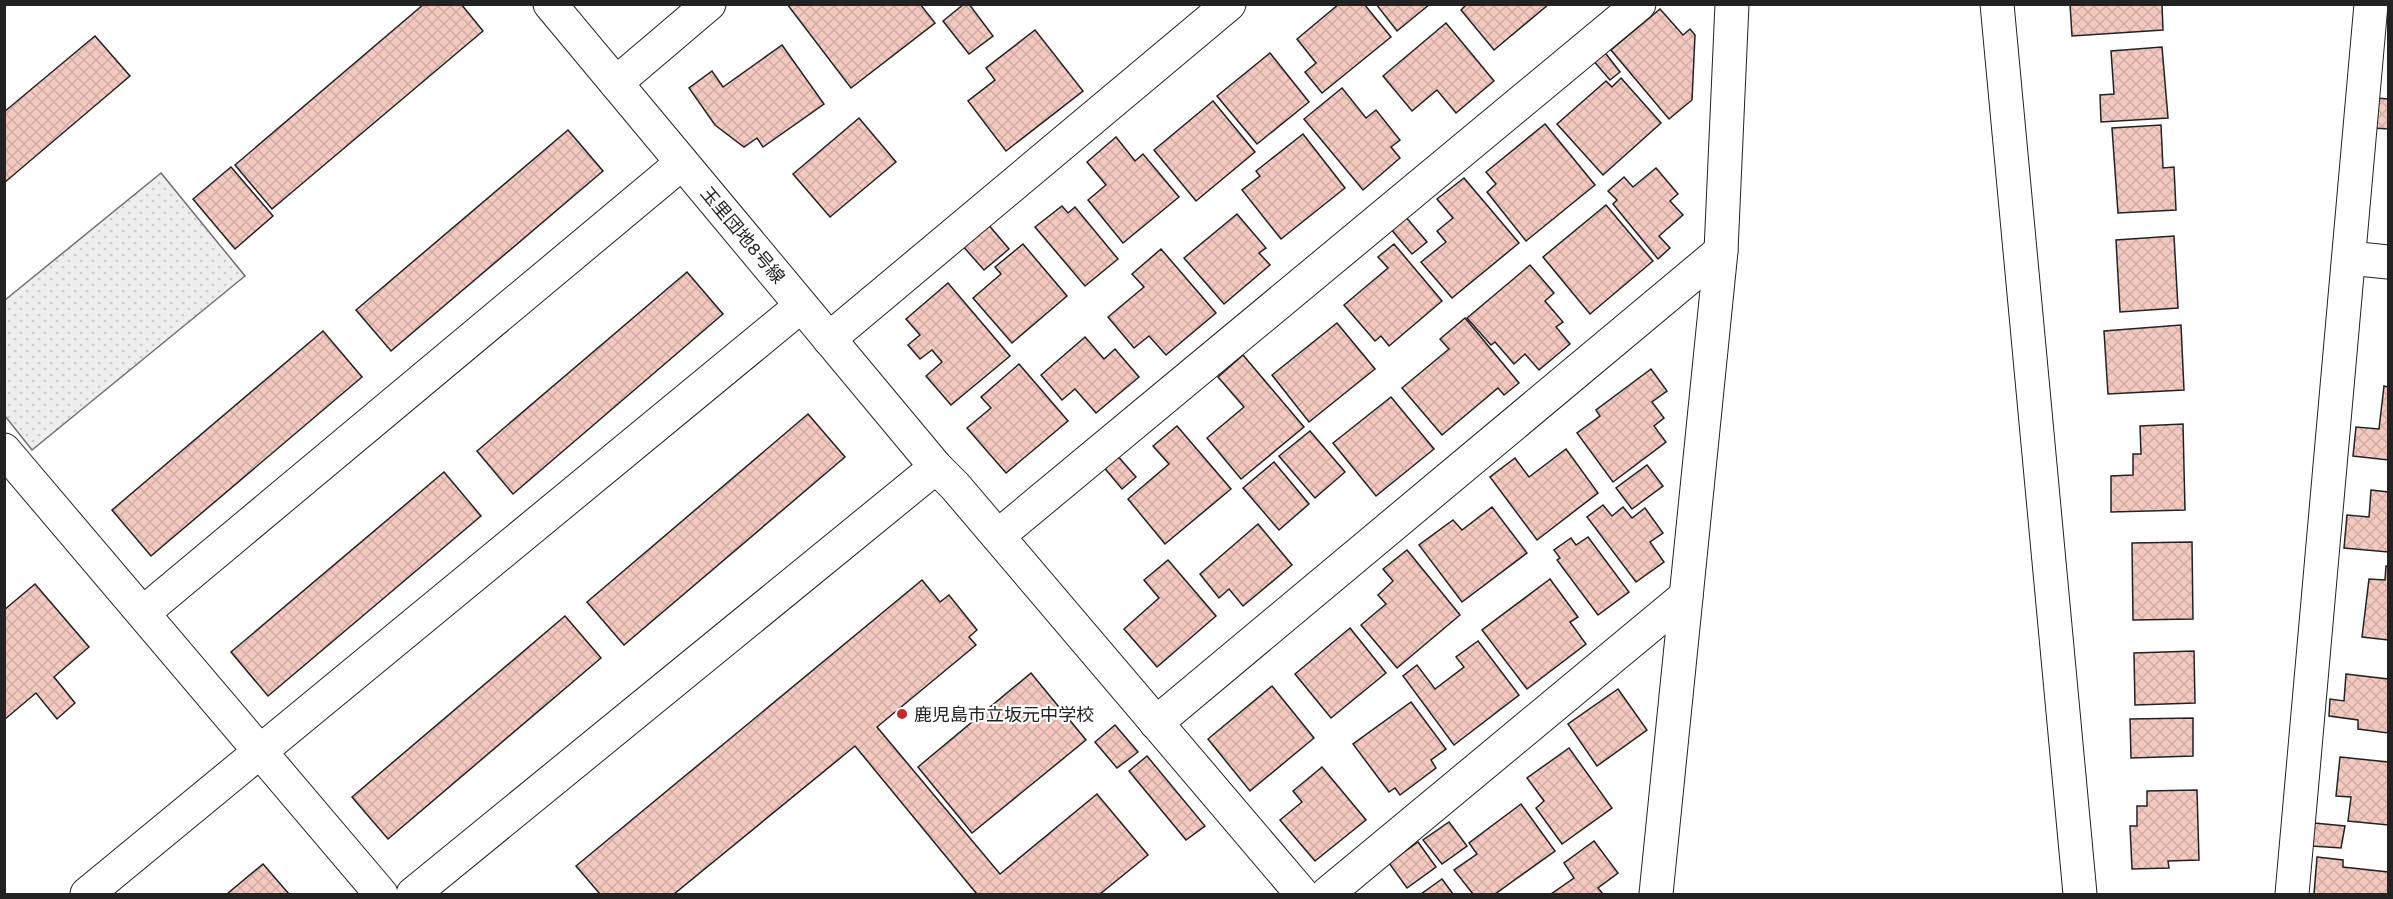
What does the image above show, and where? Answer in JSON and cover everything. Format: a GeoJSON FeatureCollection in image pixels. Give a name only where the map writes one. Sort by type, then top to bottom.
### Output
{"type":"FeatureCollection","features":[{"type":"Feature","properties":{"kind":"street","name":"玉里団地8号線"},"geometry":{"type":"LineString","coordinates":[[550,4],[936,467],[998,536],[1302,894]]}},
{"type":"Feature","properties":{"kind":"street"},"geometry":{"type":"LineString","coordinates":[[616,83],[709,4]]}},
{"type":"Feature","properties":{"kind":"street"},"geometry":{"type":"LineString","coordinates":[[829,339],[1228,4]]}},
{"type":"Feature","properties":{"kind":"street"},"geometry":{"type":"LineString","coordinates":[[998,536],[1639,4]]}},
{"type":"Feature","properties":{"kind":"street"},"geometry":{"type":"LineString","coordinates":[[1656,894],[1721,251],[1732,4]]}},
{"type":"Feature","properties":{"kind":"street"},"geometry":{"type":"LineString","coordinates":[[1997,4],[2080,894]]}},
{"type":"Feature","properties":{"kind":"street"},"geometry":{"type":"LineString","coordinates":[[2292,894],[2371,4]]}},
{"type":"Feature","properties":{"kind":"street"},"geometry":{"type":"LineString","coordinates":[[143,614],[682,163]]}},
{"type":"Feature","properties":{"kind":"street"},"geometry":{"type":"LineString","coordinates":[[1156,723],[1721,251]]}},
{"type":"Feature","properties":{"kind":"street"},"geometry":{"type":"LineString","coordinates":[[2349,258],[2388,262]]}},
{"type":"Feature","properties":{"kind":"street"},"geometry":{"type":"LineString","coordinates":[[87,894],[801,306]]}},
{"type":"Feature","properties":{"kind":"street"},"geometry":{"type":"LineString","coordinates":[[4,450],[381,894]]}},
{"type":"Feature","properties":{"kind":"street"},"geometry":{"type":"LineString","coordinates":[[413,894],[936,467]]}},
{"type":"Feature","properties":{"kind":"street"},"geometry":{"type":"LineString","coordinates":[[1327,894],[1686,596]]}},
{"type":"Feature","properties":{"kind":"shaded area"},"geometry":{"type":"Polygon","coordinates":[[[161,173],[245,276],[32,450],[5,416],[5,300],[161,173]]]}},
{"type":"Feature","properties":{"kind":"building"},"geometry":{"type":"Polygon","coordinates":[[[424,4],[461,4],[483,31],[272,209],[235,165],[424,4]]]}},
{"type":"Feature","properties":{"kind":"building"},"geometry":{"type":"Polygon","coordinates":[[[787,4],[920,4],[935,23],[851,88],[787,4]]]}},
{"type":"Feature","properties":{"kind":"building"},"geometry":{"type":"Polygon","coordinates":[[[964,4],[969,4],[993,36],[969,54],[943,21],[964,4]]]}},
{"type":"Feature","properties":{"kind":"building"},"geometry":{"type":"Polygon","coordinates":[[[1339,4],[1364,4],[1391,37],[1322,93],[1305,72],[1316,63],[1297,39],[1339,4]]]}},
{"type":"Feature","properties":{"kind":"building"},"geometry":{"type":"Polygon","coordinates":[[[1376,4],[1430,4],[1397,31],[1376,4]]]}},
{"type":"Feature","properties":{"kind":"building"},"geometry":{"type":"Polygon","coordinates":[[[1467,4],[1549,4],[1494,50],[1461,10],[1467,4]]]}},
{"type":"Feature","properties":{"kind":"building"},"geometry":{"type":"Polygon","coordinates":[[[2070,4],[2162,4],[2163,30],[2072,36],[2070,4]]]}},
{"type":"Feature","properties":{"kind":"building"},"geometry":{"type":"Polygon","coordinates":[[[1660,9],[1683,35],[1690,29],[1695,35],[1692,100],[1669,119],[1611,50],[1660,9]]]}},
{"type":"Feature","properties":{"kind":"building"},"geometry":{"type":"Polygon","coordinates":[[[1446,23],[1494,81],[1456,113],[1437,90],[1412,111],[1383,76],[1446,23]]]}},
{"type":"Feature","properties":{"kind":"building"},"geometry":{"type":"Polygon","coordinates":[[[1035,30],[1083,91],[1006,151],[968,101],[995,80],[986,68],[1035,30]]]}},
{"type":"Feature","properties":{"kind":"building"},"geometry":{"type":"Polygon","coordinates":[[[95,36],[130,76],[4,183],[4,112],[95,36]]]}},
{"type":"Feature","properties":{"kind":"building"},"geometry":{"type":"Polygon","coordinates":[[[782,45],[824,104],[763,147],[757,138],[744,147],[715,125],[689,88],[712,71],[723,87],[782,45]]]}},
{"type":"Feature","properties":{"kind":"building"},"geometry":{"type":"Polygon","coordinates":[[[2162,47],[2168,118],[2101,122],[2100,95],[2114,94],[2111,51],[2162,47]]]}},
{"type":"Feature","properties":{"kind":"building"},"geometry":{"type":"Polygon","coordinates":[[[1603,50],[1620,72],[1610,80],[1592,59],[1603,50]]]}},
{"type":"Feature","properties":{"kind":"building"},"geometry":{"type":"Polygon","coordinates":[[[1270,53],[1309,102],[1257,144],[1217,96],[1270,53]]]}},
{"type":"Feature","properties":{"kind":"building"},"geometry":{"type":"Polygon","coordinates":[[[1621,78],[1661,123],[1603,175],[1557,124],[1606,81],[1612,87],[1621,78]]]}},
{"type":"Feature","properties":{"kind":"building"},"geometry":{"type":"Polygon","coordinates":[[[1342,88],[1366,118],[1376,110],[1400,140],[1391,147],[1400,158],[1363,190],[1304,119],[1342,88]]]}},
{"type":"Feature","properties":{"kind":"building"},"geometry":{"type":"Polygon","coordinates":[[[2377,98],[2388,99],[2388,129],[2373,128],[2377,98]]]}},
{"type":"Feature","properties":{"kind":"building"},"geometry":{"type":"Polygon","coordinates":[[[1213,101],[1255,152],[1196,201],[1154,150],[1213,101]]]}},
{"type":"Feature","properties":{"kind":"building"},"geometry":{"type":"Polygon","coordinates":[[[859,118],[896,162],[830,217],[793,174],[859,118]]]}},
{"type":"Feature","properties":{"kind":"building"},"geometry":{"type":"Polygon","coordinates":[[[1545,124],[1595,185],[1526,241],[1487,192],[1496,184],[1486,172],[1545,124]]]}},
{"type":"Feature","properties":{"kind":"building"},"geometry":{"type":"Polygon","coordinates":[[[2161,125],[2163,168],[2174,167],[2176,210],[2118,213],[2112,128],[2161,125]]]}},
{"type":"Feature","properties":{"kind":"building"},"geometry":{"type":"Polygon","coordinates":[[[568,130],[603,171],[391,351],[356,310],[568,130]]]}},
{"type":"Feature","properties":{"kind":"building"},"geometry":{"type":"Polygon","coordinates":[[[1303,134],[1345,188],[1281,239],[1242,190],[1260,176],[1256,171],[1303,134]]]}},
{"type":"Feature","properties":{"kind":"building"},"geometry":{"type":"Polygon","coordinates":[[[1116,137],[1135,161],[1143,154],[1179,197],[1123,243],[1088,200],[1106,185],[1087,162],[1116,137]]]}},
{"type":"Feature","properties":{"kind":"building"},"geometry":{"type":"Polygon","coordinates":[[[231,167],[273,216],[235,249],[193,199],[231,167]]]}},
{"type":"Feature","properties":{"kind":"building"},"geometry":{"type":"Polygon","coordinates":[[[1656,168],[1678,194],[1670,201],[1683,215],[1659,236],[1670,248],[1658,259],[1613,204],[1617,200],[1608,191],[1624,177],[1633,187],[1656,168]]]}},
{"type":"Feature","properties":{"kind":"building"},"geometry":{"type":"Polygon","coordinates":[[[1464,178],[1519,243],[1452,298],[1421,262],[1446,242],[1437,231],[1453,218],[1437,199],[1464,178]]]}},
{"type":"Feature","properties":{"kind":"building"},"geometry":{"type":"Polygon","coordinates":[[[1606,205],[1653,261],[1590,314],[1543,257],[1606,205]]]}},
{"type":"Feature","properties":{"kind":"building"},"geometry":{"type":"Polygon","coordinates":[[[1062,206],[1068,213],[1075,207],[1118,259],[1085,286],[1035,227],[1062,206]]]}},
{"type":"Feature","properties":{"kind":"building"},"geometry":{"type":"Polygon","coordinates":[[[1237,214],[1266,248],[1259,253],[1270,265],[1224,304],[1184,258],[1237,214]]]}},
{"type":"Feature","properties":{"kind":"building"},"geometry":{"type":"Polygon","coordinates":[[[1405,216],[1427,242],[1412,254],[1390,228],[1405,216]]]}},
{"type":"Feature","properties":{"kind":"building"},"geometry":{"type":"Polygon","coordinates":[[[987,223],[1009,249],[984,270],[961,244],[987,223]]]}},
{"type":"Feature","properties":{"kind":"building"},"geometry":{"type":"Polygon","coordinates":[[[2174,236],[2178,308],[2120,312],[2116,240],[2174,236]]]}},
{"type":"Feature","properties":{"kind":"building"},"geometry":{"type":"Polygon","coordinates":[[[1023,244],[1067,296],[1012,343],[973,298],[1001,274],[995,267],[1023,244]]]}},
{"type":"Feature","properties":{"kind":"building"},"geometry":{"type":"Polygon","coordinates":[[[1394,244],[1442,301],[1389,346],[1381,336],[1375,341],[1344,305],[1388,268],[1378,257],[1394,244]]]}},
{"type":"Feature","properties":{"kind":"building"},"geometry":{"type":"Polygon","coordinates":[[[1161,249],[1216,313],[1166,355],[1149,336],[1134,348],[1108,317],[1144,287],[1132,274],[1161,249]]]}},
{"type":"Feature","properties":{"kind":"building"},"geometry":{"type":"Polygon","coordinates":[[[1530,265],[1554,293],[1545,301],[1563,322],[1556,327],[1570,344],[1539,370],[1525,354],[1514,364],[1495,342],[1491,345],[1467,318],[1530,265]]]}},
{"type":"Feature","properties":{"kind":"building"},"geometry":{"type":"Polygon","coordinates":[[[687,272],[723,314],[513,494],[477,451],[687,272]]]}},
{"type":"Feature","properties":{"kind":"building"},"geometry":{"type":"Polygon","coordinates":[[[948,283],[1010,356],[951,405],[926,376],[942,362],[932,350],[920,359],[908,345],[920,335],[906,319],[948,283]]]}},
{"type":"Feature","properties":{"kind":"building"},"geometry":{"type":"Polygon","coordinates":[[[1465,318],[1519,383],[1504,395],[1498,388],[1442,435],[1402,388],[1449,349],[1440,339],[1465,318]]]}},
{"type":"Feature","properties":{"kind":"building"},"geometry":{"type":"Polygon","coordinates":[[[1337,323],[1375,369],[1309,422],[1272,375],[1337,323]]]}},
{"type":"Feature","properties":{"kind":"building"},"geometry":{"type":"Polygon","coordinates":[[[2181,325],[2184,390],[2108,394],[2104,331],[2181,325]]]}},
{"type":"Feature","properties":{"kind":"building"},"geometry":{"type":"Polygon","coordinates":[[[323,331],[362,377],[151,556],[112,510],[323,331]]]}},
{"type":"Feature","properties":{"kind":"building"},"geometry":{"type":"Polygon","coordinates":[[[1085,337],[1104,359],[1115,349],[1139,377],[1096,413],[1075,389],[1062,400],[1041,375],[1085,337]]]}},
{"type":"Feature","properties":{"kind":"building"},"geometry":{"type":"Polygon","coordinates":[[[1243,355],[1304,427],[1241,479],[1207,438],[1244,407],[1218,377],[1243,355]]]}},
{"type":"Feature","properties":{"kind":"building"},"geometry":{"type":"Polygon","coordinates":[[[1019,364],[1068,421],[1006,473],[967,428],[991,408],[981,397],[1019,364]]]}},
{"type":"Feature","properties":{"kind":"building"},"geometry":{"type":"Polygon","coordinates":[[[1651,369],[1667,391],[1652,402],[1664,418],[1654,426],[1666,442],[1613,482],[1577,433],[1600,416],[1596,410],[1651,369]]]}},
{"type":"Feature","properties":{"kind":"building"},"geometry":{"type":"Polygon","coordinates":[[[2384,386],[2388,387],[2388,460],[2353,456],[2356,427],[2379,429],[2384,386]]]}},
{"type":"Feature","properties":{"kind":"building"},"geometry":{"type":"Polygon","coordinates":[[[1391,397],[1434,449],[1376,496],[1333,443],[1391,397]]]}},
{"type":"Feature","properties":{"kind":"building"},"geometry":{"type":"Polygon","coordinates":[[[808,414],[845,457],[624,645],[587,602],[808,414]]]}},
{"type":"Feature","properties":{"kind":"building"},"geometry":{"type":"Polygon","coordinates":[[[2183,424],[2185,510],[2111,512],[2111,476],[2133,475],[2133,454],[2141,454],[2140,426],[2183,424]]]}},
{"type":"Feature","properties":{"kind":"building"},"geometry":{"type":"Polygon","coordinates":[[[1177,426],[1231,489],[1165,544],[1128,499],[1169,464],[1153,446],[1177,426]]]}},
{"type":"Feature","properties":{"kind":"building"},"geometry":{"type":"Polygon","coordinates":[[[1310,431],[1345,472],[1315,498],[1279,456],[1310,431]]]}},
{"type":"Feature","properties":{"kind":"building"},"geometry":{"type":"Polygon","coordinates":[[[1566,449],[1598,493],[1537,540],[1490,477],[1515,458],[1529,477],[1566,449]]]}},
{"type":"Feature","properties":{"kind":"building"},"geometry":{"type":"Polygon","coordinates":[[[1116,454],[1136,477],[1122,489],[1102,465],[1116,454]]]}},
{"type":"Feature","properties":{"kind":"building"},"geometry":{"type":"Polygon","coordinates":[[[1274,462],[1309,504],[1279,530],[1243,488],[1274,462]]]}},
{"type":"Feature","properties":{"kind":"building"},"geometry":{"type":"Polygon","coordinates":[[[1647,465],[1663,486],[1632,509],[1616,488],[1647,465]]]}},
{"type":"Feature","properties":{"kind":"building"},"geometry":{"type":"Polygon","coordinates":[[[444,472],[481,516],[268,696],[231,652],[444,472]]]}},
{"type":"Feature","properties":{"kind":"building"},"geometry":{"type":"Polygon","coordinates":[[[2371,490],[2388,492],[2388,552],[2344,548],[2347,515],[2369,517],[2371,490]]]}},
{"type":"Feature","properties":{"kind":"building"},"geometry":{"type":"Polygon","coordinates":[[[1603,505],[1612,516],[1623,507],[1632,518],[1645,508],[1663,533],[1650,542],[1664,562],[1636,582],[1587,517],[1603,505]]]}},
{"type":"Feature","properties":{"kind":"building"},"geometry":{"type":"Polygon","coordinates":[[[1492,507],[1527,553],[1462,602],[1419,545],[1453,520],[1462,530],[1492,507]]]}},
{"type":"Feature","properties":{"kind":"building"},"geometry":{"type":"Polygon","coordinates":[[[1258,524],[1292,565],[1243,606],[1229,589],[1219,598],[1200,574],[1258,524]]]}},
{"type":"Feature","properties":{"kind":"building"},"geometry":{"type":"Polygon","coordinates":[[[1588,537],[1629,592],[1598,615],[1557,560],[1560,558],[1554,550],[1571,538],[1576,545],[1588,537]]]}},
{"type":"Feature","properties":{"kind":"building"},"geometry":{"type":"Polygon","coordinates":[[[2192,542],[2193,619],[2133,620],[2132,543],[2192,542]]]}},
{"type":"Feature","properties":{"kind":"building"},"geometry":{"type":"Polygon","coordinates":[[[1407,550],[1460,615],[1397,668],[1361,625],[1386,604],[1378,595],[1393,581],[1383,569],[1407,550]]]}},
{"type":"Feature","properties":{"kind":"building"},"geometry":{"type":"Polygon","coordinates":[[[1168,560],[1216,616],[1157,667],[1124,629],[1159,598],[1144,580],[1168,560]]]}},
{"type":"Feature","properties":{"kind":"building"},"geometry":{"type":"Polygon","coordinates":[[[2386,566],[2388,566],[2388,640],[2362,637],[2369,579],[2385,580],[2386,566]]]}},
{"type":"Feature","properties":{"kind":"building"},"geometry":{"type":"Polygon","coordinates":[[[1550,579],[1578,617],[1570,622],[1586,644],[1527,689],[1482,630],[1550,579]]]}},
{"type":"Feature","properties":{"kind":"building"},"geometry":{"type":"Polygon","coordinates":[[[922,580],[940,602],[949,595],[977,630],[969,637],[976,645],[877,727],[1000,874],[1097,794],[1148,855],[1100,894],[975,894],[855,746],[674,894],[600,894],[576,866],[922,580]]]}},
{"type":"Feature","properties":{"kind":"building"},"geometry":{"type":"Polygon","coordinates":[[[35,584],[89,647],[54,677],[75,703],[57,719],[36,693],[4,720],[4,610],[35,584]]]}},
{"type":"Feature","properties":{"kind":"building"},"geometry":{"type":"Polygon","coordinates":[[[565,616],[601,658],[388,839],[352,797],[565,616]]]}},
{"type":"Feature","properties":{"kind":"building"},"geometry":{"type":"Polygon","coordinates":[[[1350,628],[1386,673],[1331,718],[1295,674],[1350,628]]]}},
{"type":"Feature","properties":{"kind":"building"},"geometry":{"type":"Polygon","coordinates":[[[1478,641],[1519,695],[1454,745],[1403,676],[1417,665],[1435,689],[1464,667],[1456,657],[1478,641]]]}},
{"type":"Feature","properties":{"kind":"building"},"geometry":{"type":"Polygon","coordinates":[[[2194,651],[2195,703],[2135,705],[2134,653],[2194,651]]]}},
{"type":"Feature","properties":{"kind":"building"},"geometry":{"type":"Polygon","coordinates":[[[1031,673],[1086,740],[972,833],[918,767],[1031,673]]]}},
{"type":"Feature","properties":{"kind":"building"},"geometry":{"type":"Polygon","coordinates":[[[2346,674],[2388,679],[2388,733],[2358,729],[2358,720],[2329,716],[2330,699],[2344,701],[2346,674]]]}},
{"type":"Feature","properties":{"kind":"building"},"geometry":{"type":"Polygon","coordinates":[[[1272,686],[1314,738],[1250,791],[1208,739],[1272,686]]]}},
{"type":"Feature","properties":{"kind":"building"},"geometry":{"type":"Polygon","coordinates":[[[1618,689],[1647,730],[1597,766],[1568,724],[1618,689]]]}},
{"type":"Feature","properties":{"kind":"building"},"geometry":{"type":"Polygon","coordinates":[[[1411,702],[1446,749],[1431,760],[1436,768],[1400,795],[1395,788],[1389,792],[1353,744],[1411,702]]]}},
{"type":"Feature","properties":{"kind":"building"},"geometry":{"type":"Polygon","coordinates":[[[2193,718],[2193,756],[2131,758],[2130,719],[2193,718]]]}},
{"type":"Feature","properties":{"kind":"building"},"geometry":{"type":"Polygon","coordinates":[[[1115,725],[1138,752],[1117,768],[1095,742],[1115,725]]]}},
{"type":"Feature","properties":{"kind":"building"},"geometry":{"type":"Polygon","coordinates":[[[1569,748],[1612,808],[1562,844],[1536,808],[1544,801],[1527,778],[1569,748]]]}},
{"type":"Feature","properties":{"kind":"building"},"geometry":{"type":"Polygon","coordinates":[[[1147,756],[1205,826],[1186,840],[1129,771],[1147,756]]]}},
{"type":"Feature","properties":{"kind":"building"},"geometry":{"type":"Polygon","coordinates":[[[2340,757],[2388,762],[2388,825],[2348,821],[2351,797],[2336,796],[2340,757]]]}},
{"type":"Feature","properties":{"kind":"building"},"geometry":{"type":"Polygon","coordinates":[[[1322,767],[1366,820],[1315,861],[1280,820],[1302,802],[1293,791],[1322,767]]]}},
{"type":"Feature","properties":{"kind":"building"},"geometry":{"type":"Polygon","coordinates":[[[2197,790],[2199,860],[2168,861],[2169,868],[2132,869],[2130,826],[2137,826],[2137,806],[2147,806],[2147,791],[2197,790]]]}},
{"type":"Feature","properties":{"kind":"building"},"geometry":{"type":"Polygon","coordinates":[[[1521,804],[1555,851],[1495,894],[1473,894],[1454,870],[1477,854],[1469,843],[1521,804]]]}},
{"type":"Feature","properties":{"kind":"building"},"geometry":{"type":"Polygon","coordinates":[[[1449,822],[1467,846],[1442,864],[1423,840],[1449,822]]]}},
{"type":"Feature","properties":{"kind":"building"},"geometry":{"type":"Polygon","coordinates":[[[2314,823],[2345,826],[2341,848],[2312,846],[2314,823]]]}},
{"type":"Feature","properties":{"kind":"building"},"geometry":{"type":"Polygon","coordinates":[[[1594,841],[1618,873],[1598,888],[1603,894],[1551,894],[1574,878],[1564,863],[1594,841]]]}},
{"type":"Feature","properties":{"kind":"building"},"geometry":{"type":"Polygon","coordinates":[[[1418,842],[1436,867],[1407,888],[1389,863],[1418,842]]]}},
{"type":"Feature","properties":{"kind":"building"},"geometry":{"type":"Polygon","coordinates":[[[2317,857],[2343,860],[2343,867],[2388,872],[2388,894],[2314,894],[2317,857]]]}},
{"type":"Feature","properties":{"kind":"building"},"geometry":{"type":"Polygon","coordinates":[[[263,864],[289,894],[227,894],[263,864]]]}},
{"type":"Feature","properties":{"kind":"building"},"geometry":{"type":"Polygon","coordinates":[[[1442,879],[1453,894],[1421,894],[1442,879]]]}},
{"type":"Feature","properties":{"kind":"place","name":"鹿児島市立坂元中学校"},"geometry":{"type":"Point","coordinates":[902,714]}}]}
